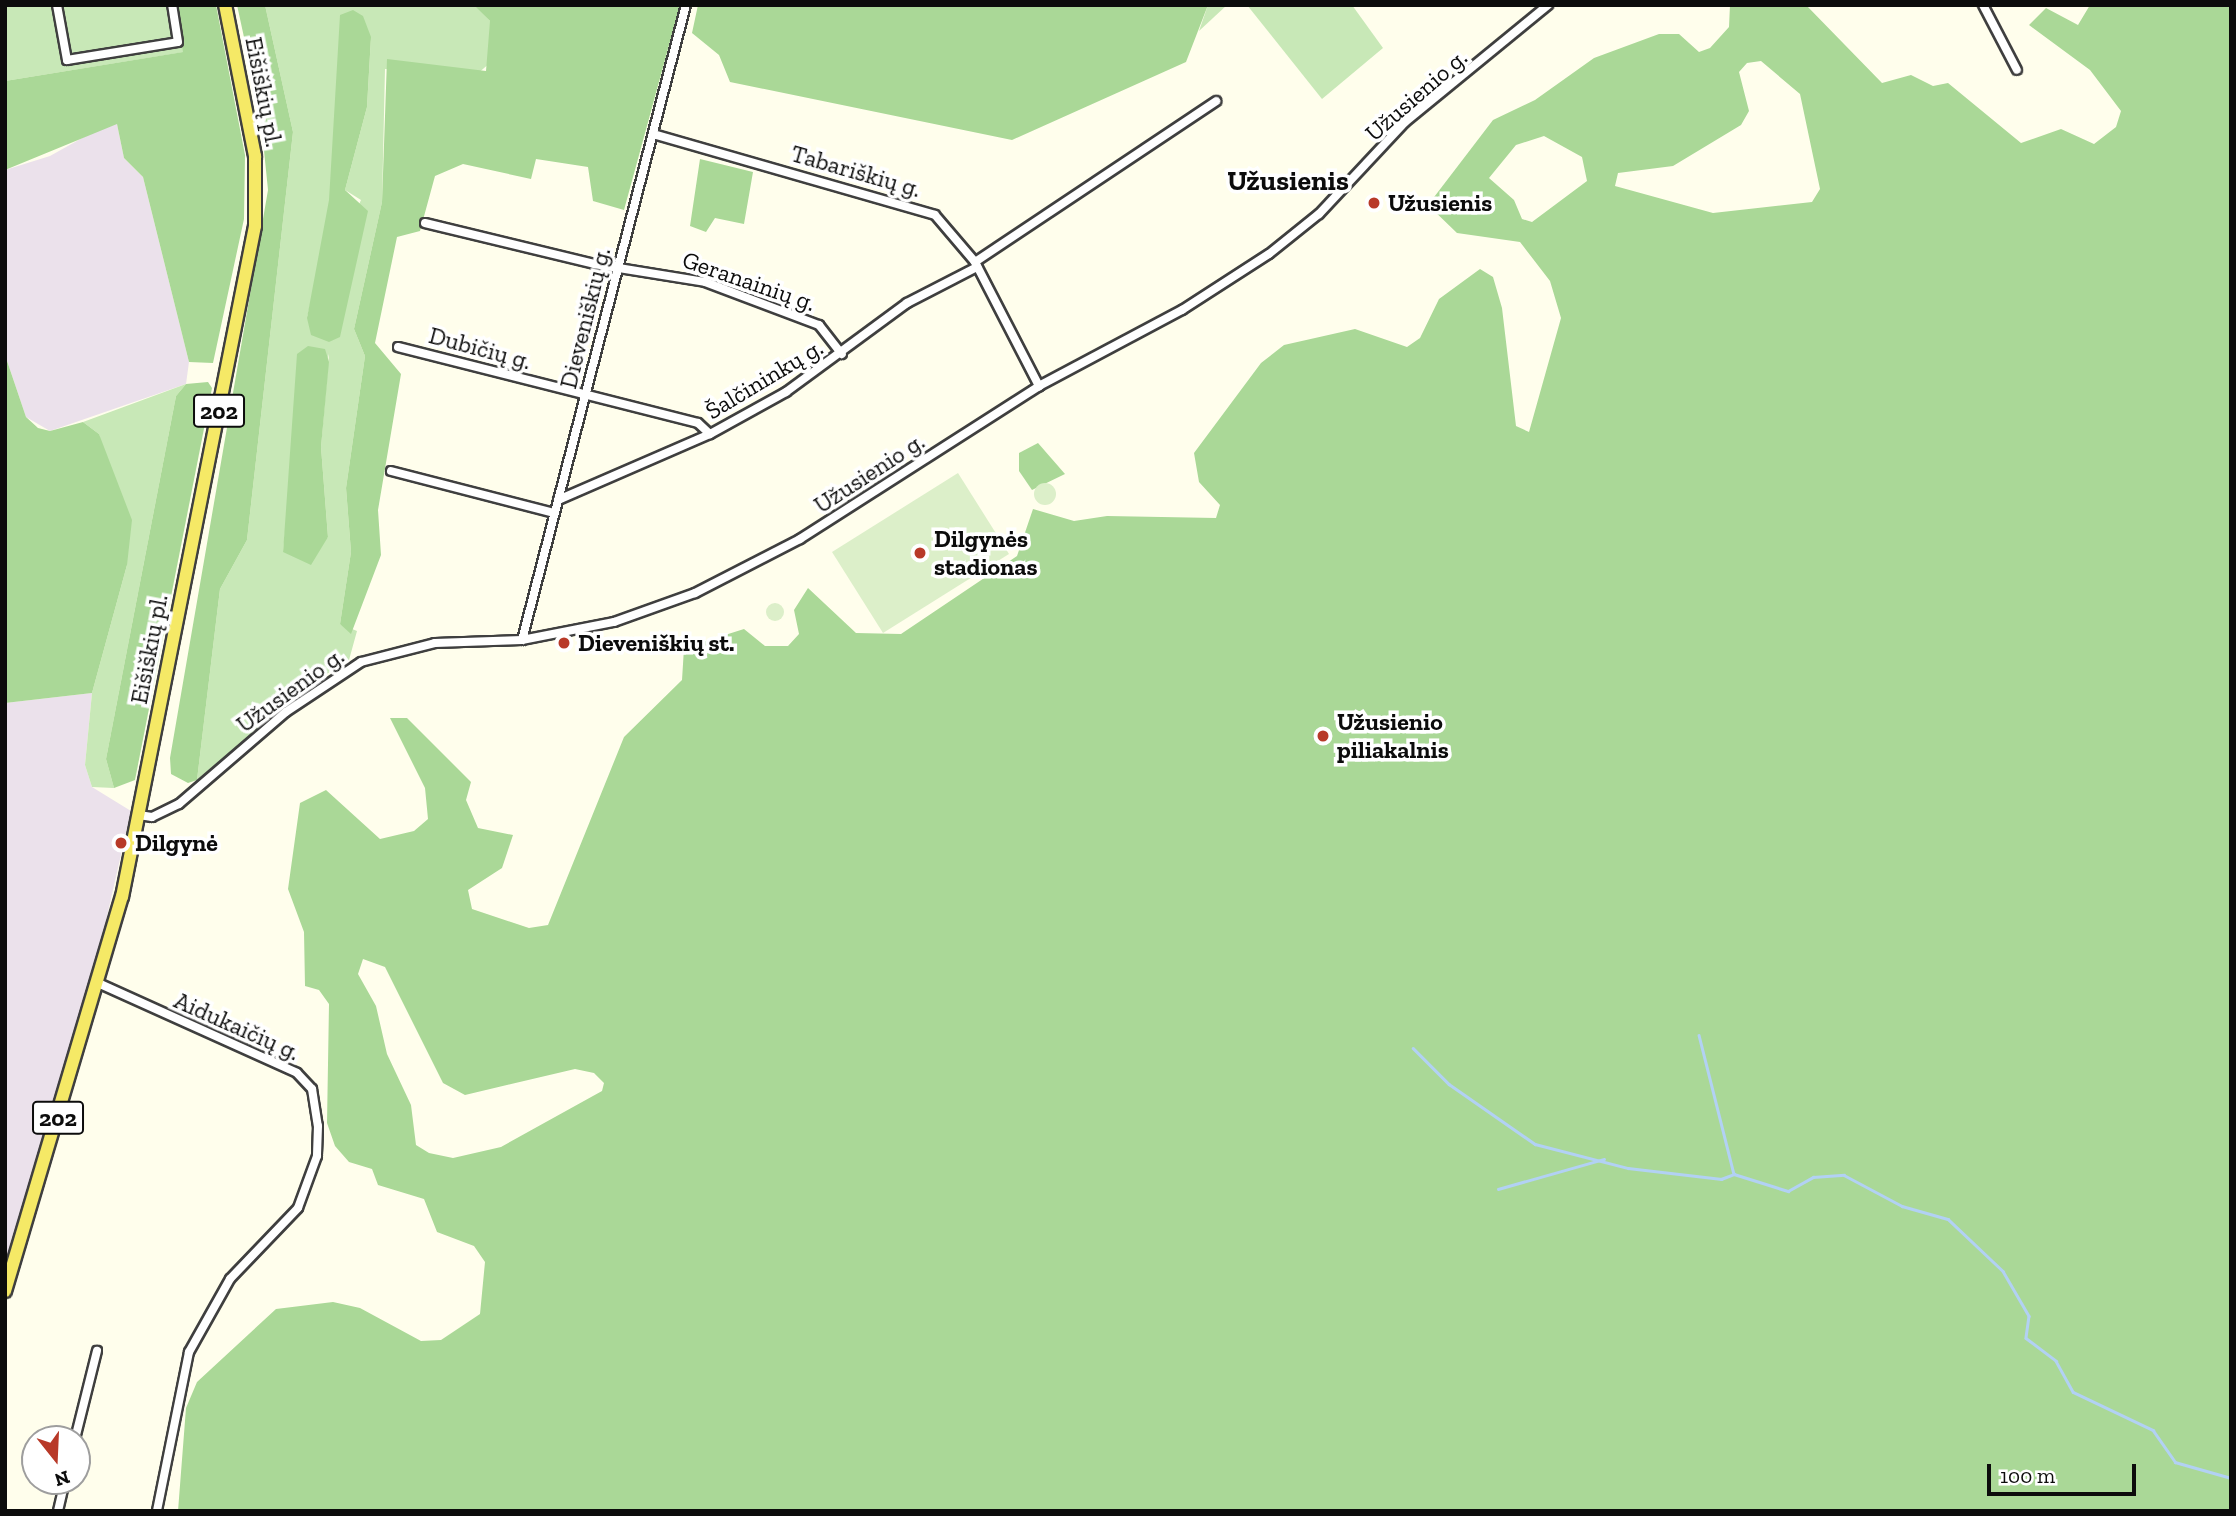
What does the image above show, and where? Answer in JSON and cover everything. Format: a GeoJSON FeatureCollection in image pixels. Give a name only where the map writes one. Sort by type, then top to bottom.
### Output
{"type":"FeatureCollection","features":[{"type":"Feature","properties":{"kind":"main road","name":"Eišiškių pl."},"geometry":{"type":"LineString","coordinates":[[5,1291],[98,983],[139,815],[255,226],[255,156],[226,5]]}},
{"type":"Feature","properties":{"kind":"street"},"geometry":{"type":"LineString","coordinates":[[57,5],[67,60],[178,41],[172,5]]}},
{"type":"Feature","properties":{"kind":"street","name":"Dieveniškių g."},"geometry":{"type":"LineString","coordinates":[[522,640],[686,5]]}},
{"type":"Feature","properties":{"kind":"street","name":"Užusienio g."},"geometry":{"type":"LineString","coordinates":[[139,815],[152,817],[179,804],[346,668],[410,647],[522,640],[636,615],[759,562],[1039,386],[1182,310],[1269,254],[1319,214],[1405,122],[1548,5]]}},
{"type":"Feature","properties":{"kind":"street"},"geometry":{"type":"LineString","coordinates":[[1983,5],[2017,70]]}},
{"type":"Feature","properties":{"kind":"street","name":"Šalčininkų g."},"geometry":{"type":"LineString","coordinates":[[558,500],[710,435],[842,354],[907,303],[976,265],[1216,101]]}},
{"type":"Feature","properties":{"kind":"street","name":"Tabariškių g."},"geometry":{"type":"LineString","coordinates":[[653,134],[918,206],[946,223],[976,265],[1039,386]]}},
{"type":"Feature","properties":{"kind":"street","name":"Geranainių g."},"geometry":{"type":"LineString","coordinates":[[425,223],[618,268],[705,282],[819,325],[842,354]]}},
{"type":"Feature","properties":{"kind":"street","name":"Dubičių g."},"geometry":{"type":"LineString","coordinates":[[398,347],[698,423],[710,435]]}},
{"type":"Feature","properties":{"kind":"street"},"geometry":{"type":"LineString","coordinates":[[391,471],[555,513]]}},
{"type":"Feature","properties":{"kind":"street","name":"Aidukaičių g."},"geometry":{"type":"LineString","coordinates":[[98,983],[303,1076],[318,1126],[317,1156],[298,1208],[230,1279],[189,1352],[157,1511]]}},
{"type":"Feature","properties":{"kind":"street"},"geometry":{"type":"LineString","coordinates":[[78,1425],[97,1351]]}},
{"type":"Feature","properties":{"kind":"shaded area"},"geometry":{"type":"Polygon","coordinates":[[[109,123],[117,124],[124,158],[143,177],[189,362],[186,384],[50,431],[26,417],[5,355],[5,170],[50,156],[109,123]]]}},
{"type":"Feature","properties":{"kind":"shaded area"},"geometry":{"type":"Polygon","coordinates":[[[92,693],[85,765],[92,787],[131,811],[102,938],[5,1265],[5,703],[92,693]]]}},
{"type":"Feature","properties":{"kind":"green space"},"geometry":{"type":"Polygon","coordinates":[[[5,5],[176,5],[184,52],[5,81],[5,5]]]}},
{"type":"Feature","properties":{"kind":"green space"},"geometry":{"type":"Polygon","coordinates":[[[176,5],[216,5],[245,155],[244,219],[213,363],[189,362],[143,177],[124,158],[117,124],[5,170],[5,81],[183,52],[176,5]]]}},
{"type":"Feature","properties":{"kind":"green space"},"geometry":{"type":"Polygon","coordinates":[[[237,5],[265,5],[293,132],[247,540],[220,589],[197,780],[188,783],[171,774],[170,758],[268,190],[260,111],[237,5]]]}},
{"type":"Feature","properties":{"kind":"green space"},"geometry":{"type":"Polygon","coordinates":[[[265,5],[476,6],[490,21],[490,63],[477,74],[385,69],[382,202],[354,329],[365,356],[346,488],[351,552],[340,624],[357,631],[349,660],[306,687],[197,780],[220,589],[247,540],[293,132],[265,5]],[[371,37],[307,318],[361,200],[345,190],[367,107],[371,37]],[[329,354],[291,472],[283,552],[317,549],[328,537],[321,447],[329,354]]]}},
{"type":"Feature","properties":{"kind":"green space"},"geometry":{"type":"Polygon","coordinates":[[[474,5],[680,5],[624,210],[593,201],[588,167],[536,159],[531,179],[463,164],[435,176],[420,231],[397,237],[375,343],[401,374],[378,510],[381,555],[351,634],[340,624],[351,552],[346,488],[365,356],[354,329],[382,202],[387,59],[486,71],[490,21],[474,5]]]}},
{"type":"Feature","properties":{"kind":"green space"},"geometry":{"type":"Polygon","coordinates":[[[698,5],[1208,5],[1186,62],[1012,140],[730,82],[719,55],[692,33],[698,5]]]}},
{"type":"Feature","properties":{"kind":"green space"},"geometry":{"type":"Polygon","coordinates":[[[1208,5],[1227,5],[1199,31],[1208,5]]]}},
{"type":"Feature","properties":{"kind":"green space"},"geometry":{"type":"Polygon","coordinates":[[[1247,5],[1352,5],[1383,48],[1322,99],[1247,5]]]}},
{"type":"Feature","properties":{"kind":"green space"},"geometry":{"type":"Polygon","coordinates":[[[1730,5],[1806,5],[1882,83],[1911,75],[1933,86],[1948,83],[2021,143],[2061,129],[2094,144],[2116,127],[2121,111],[2090,70],[2029,25],[2046,8],[2078,25],[2090,5],[2231,5],[2231,1511],[178,1511],[186,1408],[197,1382],[276,1309],[333,1302],[360,1308],[421,1341],[441,1340],[480,1314],[485,1262],[474,1246],[437,1232],[424,1199],[378,1185],[372,1169],[349,1162],[335,1146],[327,1123],[329,1004],[319,990],[305,986],[304,932],[288,889],[300,803],[326,790],[380,839],[414,831],[428,819],[425,788],[390,718],[407,718],[471,782],[466,800],[478,828],[513,835],[502,868],[468,890],[472,909],[529,928],[548,925],[624,737],[682,680],[684,648],[744,629],[765,646],[788,646],[799,634],[794,610],[808,588],[856,633],[901,634],[1017,556],[1033,509],[1074,521],[1107,516],[1216,518],[1220,505],[1199,482],[1194,453],[1261,363],[1284,345],[1355,329],[1407,347],[1420,338],[1439,299],[1480,269],[1493,277],[1502,308],[1516,426],[1529,432],[1561,318],[1550,281],[1520,242],[1457,233],[1428,205],[1493,120],[1535,100],[1594,58],[1659,34],[1679,34],[1699,52],[1710,48],[1729,27],[1730,5]],[[1761,61],[1747,63],[1739,72],[1749,111],[1741,125],[1673,166],[1618,173],[1615,186],[1713,213],[1812,202],[1820,189],[1800,94],[1761,61]],[[1544,136],[1516,145],[1489,178],[1514,200],[1522,219],[1532,222],[1587,181],[1582,157],[1544,136]],[[363,959],[358,974],[376,1006],[387,1054],[411,1105],[416,1145],[429,1153],[453,1158],[501,1147],[602,1091],[604,1083],[594,1073],[575,1069],[465,1095],[443,1083],[385,967],[363,959]]]}},
{"type":"Feature","properties":{"kind":"green space"},"geometry":{"type":"Polygon","coordinates":[[[353,10],[363,16],[371,37],[367,107],[345,190],[368,211],[340,337],[329,342],[311,335],[307,318],[329,200],[340,15],[353,10]]]}},
{"type":"Feature","properties":{"kind":"green space"},"geometry":{"type":"Polygon","coordinates":[[[700,159],[753,172],[744,224],[715,218],[706,232],[690,226],[700,159]]]}},
{"type":"Feature","properties":{"kind":"green space"},"geometry":{"type":"Polygon","coordinates":[[[308,346],[325,349],[329,362],[321,447],[328,537],[311,565],[283,552],[297,354],[308,346]]]}},
{"type":"Feature","properties":{"kind":"green space"},"geometry":{"type":"Polygon","coordinates":[[[5,355],[26,417],[38,428],[50,431],[83,422],[99,434],[132,520],[127,565],[92,693],[5,703],[5,355]]]}},
{"type":"Feature","properties":{"kind":"green space"},"geometry":{"type":"Polygon","coordinates":[[[208,382],[212,388],[135,780],[114,788],[106,759],[176,396],[186,384],[208,382]]]}},
{"type":"Feature","properties":{"kind":"green space"},"geometry":{"type":"Polygon","coordinates":[[[186,384],[176,396],[106,759],[114,788],[92,787],[85,765],[92,693],[127,565],[99,434],[83,422],[186,384]]]}},
{"type":"Feature","properties":{"kind":"green space"},"geometry":{"type":"Polygon","coordinates":[[[1038,443],[1065,474],[1032,490],[1019,471],[1019,453],[1038,443]]]}},
{"type":"Feature","properties":{"kind":"green space","name":"Dilgynės stadionas"},"geometry":{"type":"Polygon","coordinates":[[[958,473],[1009,554],[883,633],[832,552],[958,473]]]}},
{"type":"Feature","properties":{"kind":"green space"},"geometry":{"type":"Polygon","coordinates":[[[1045,483],[1053,486],[1056,494],[1053,502],[1045,505],[1037,502],[1034,494],[1037,486],[1045,483]]]}},
{"type":"Feature","properties":{"kind":"green space"},"geometry":{"type":"Polygon","coordinates":[[[775,603],[781,606],[784,612],[781,618],[775,621],[769,618],[766,612],[769,606],[775,603]]]}},
{"type":"Feature","properties":{"kind":"waterway"},"geometry":{"type":"LineString","coordinates":[[1699,1035],[1734,1174]]}},
{"type":"Feature","properties":{"kind":"waterway"},"geometry":{"type":"LineString","coordinates":[[1413,1048],[1449,1084],[1535,1144],[1628,1168],[1721,1179],[1734,1174],[1788,1191],[1813,1177],[1844,1175],[1902,1206],[1948,1219],[2003,1271],[2029,1316],[2026,1338],[2056,1361],[2073,1392],[2153,1430],[2175,1462],[2231,1478]]}},
{"type":"Feature","properties":{"kind":"waterway"},"geometry":{"type":"LineString","coordinates":[[1498,1189],[1604,1159]]}},
{"type":"Feature","properties":{"kind":"place","name":"Užusienis"},"geometry":{"type":"Point","coordinates":[1374,203]}},
{"type":"Feature","properties":{"kind":"place","name":"Dilgynės stadionas"},"geometry":{"type":"Point","coordinates":[920,553]}},
{"type":"Feature","properties":{"kind":"place","name":"Dieveniškių st."},"geometry":{"type":"Point","coordinates":[564,643]}},
{"type":"Feature","properties":{"kind":"place","name":"Užusienio piliakalnis"},"geometry":{"type":"Point","coordinates":[1323,736]}},
{"type":"Feature","properties":{"kind":"place","name":"Dilgynė"},"geometry":{"type":"Point","coordinates":[121,843]}},
{"type":"Feature","properties":{"kind":"district","name":"Užusienis"},"geometry":{"type":"Point","coordinates":[1288,181]}}]}
